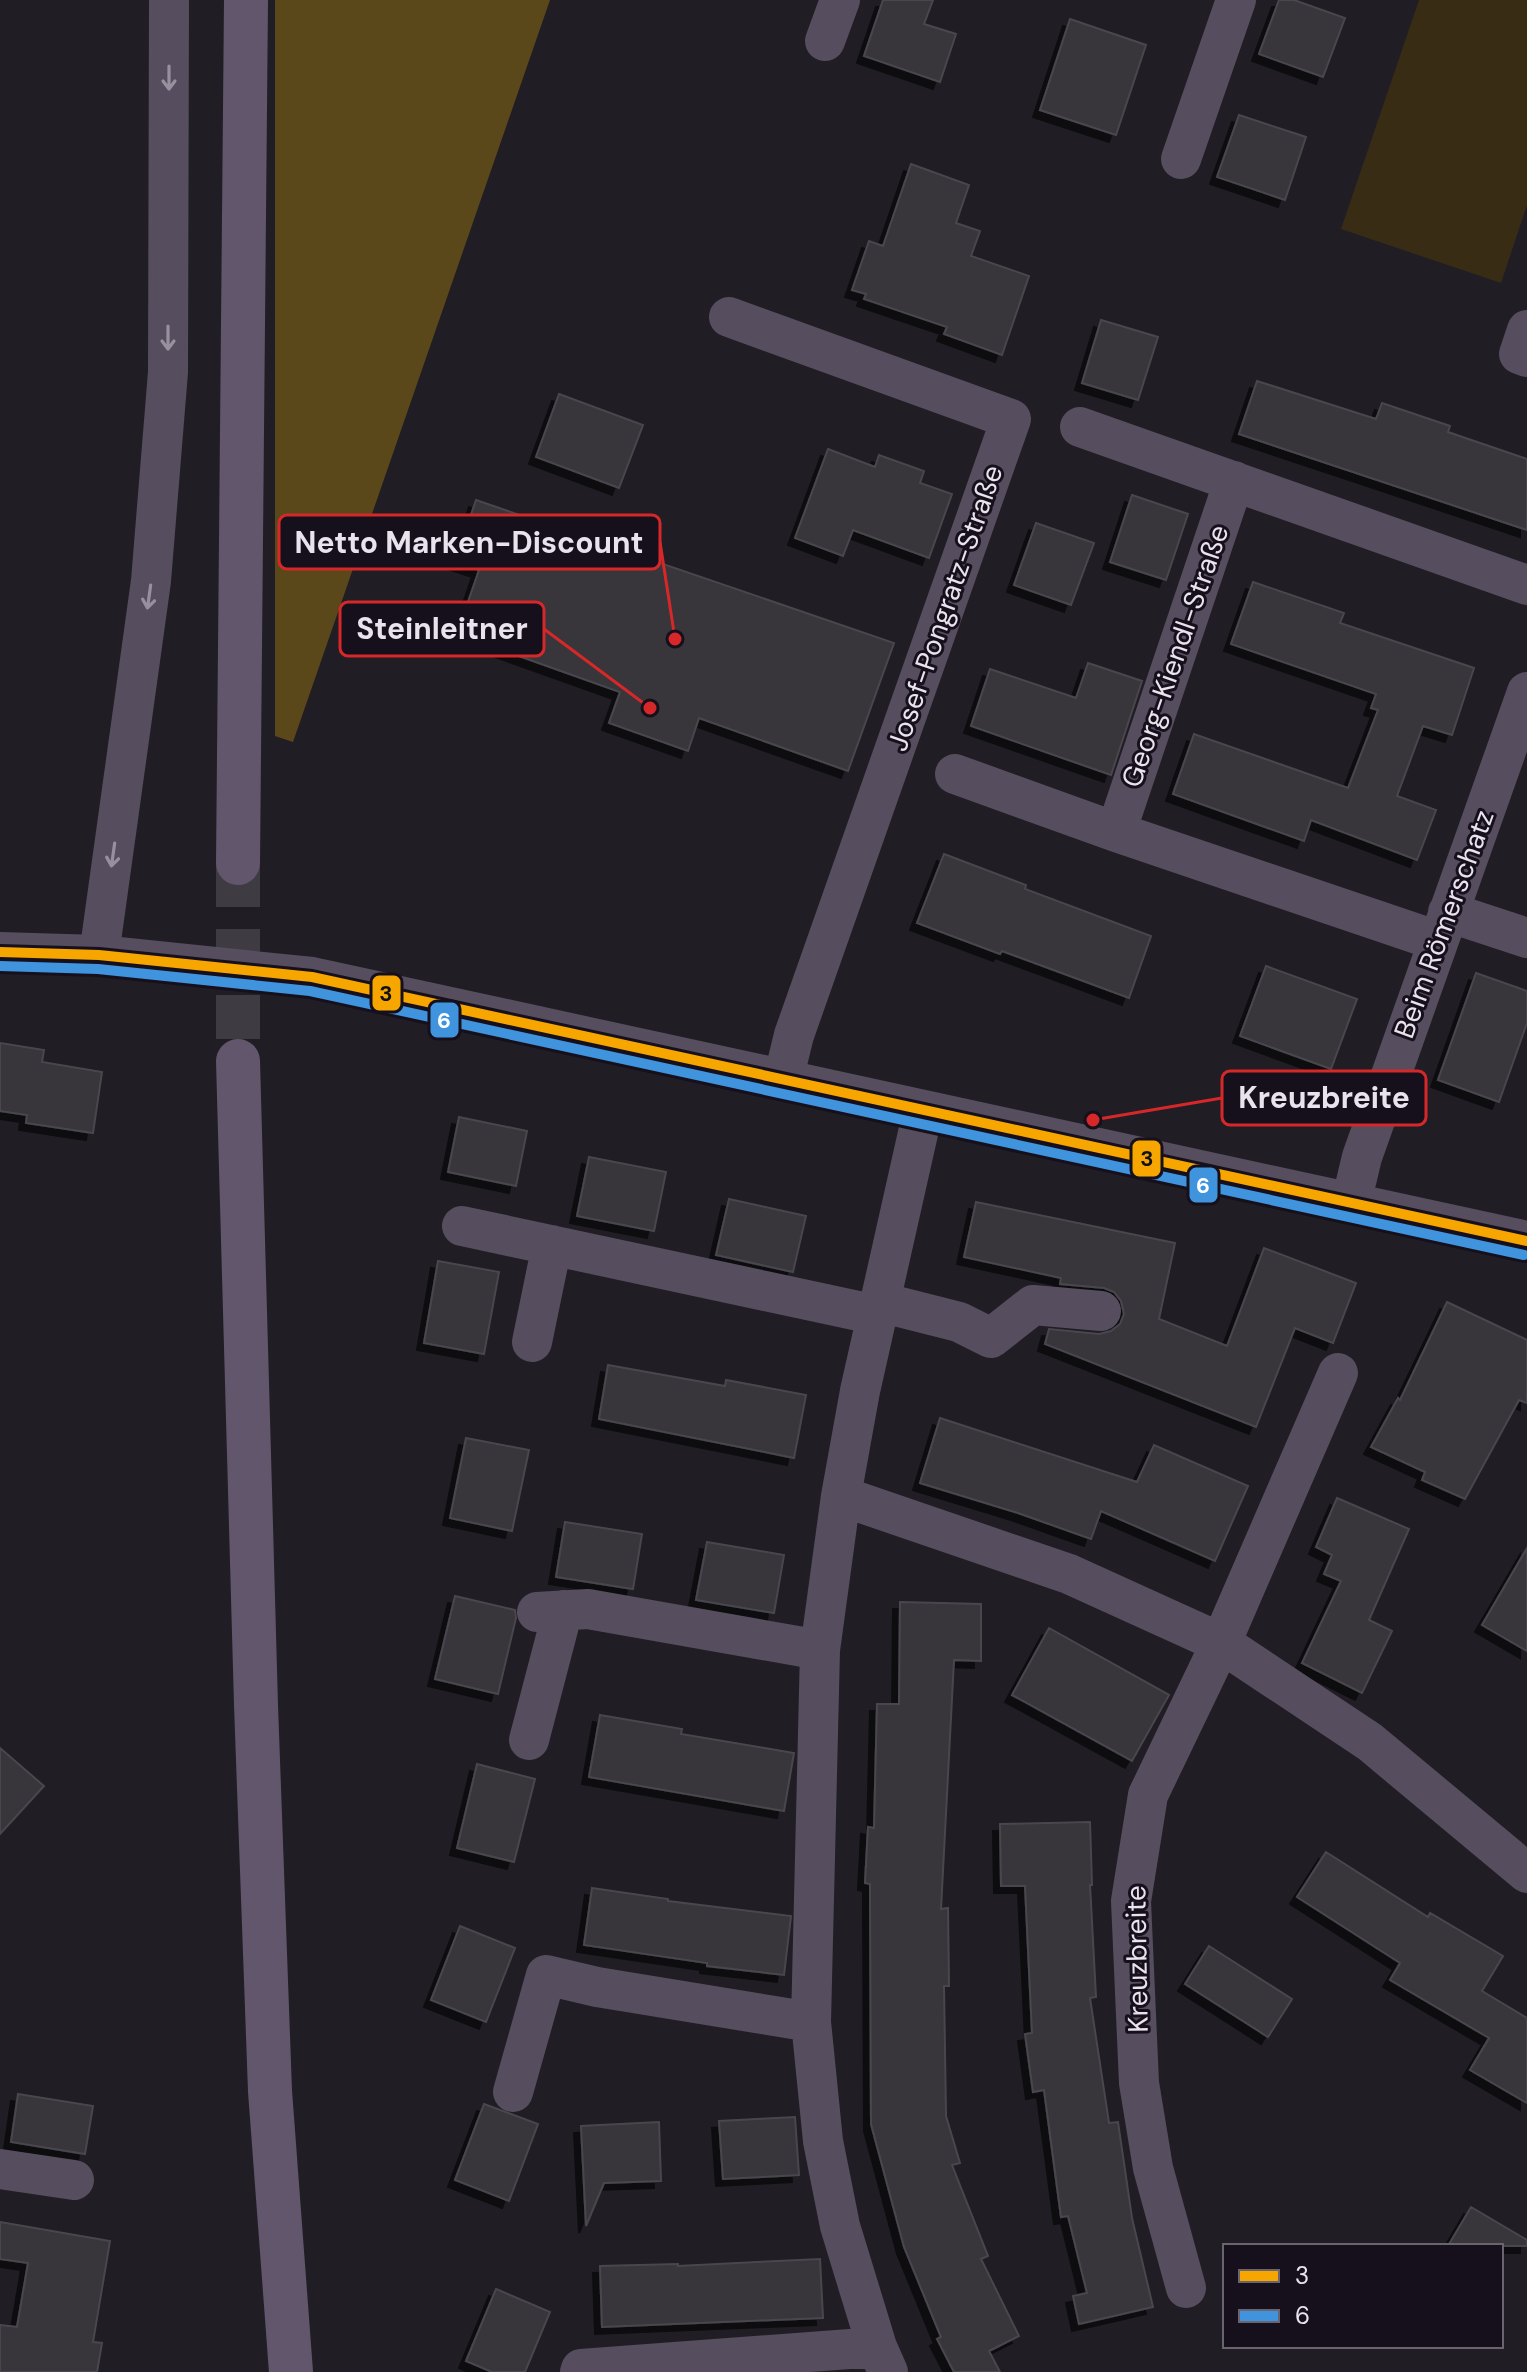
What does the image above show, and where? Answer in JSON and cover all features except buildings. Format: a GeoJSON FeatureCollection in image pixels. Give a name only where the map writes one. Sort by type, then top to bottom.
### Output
{"type":"FeatureCollection","features":[{"type":"Feature","properties":{"kind":"main road"},"geometry":{"type":"LineString","coordinates":[[238,863],[246,0]]}},
{"type":"Feature","properties":{"kind":"main road"},"geometry":{"type":"LineString","coordinates":[[238,1061],[270,2091],[291,2372]]}},
{"type":"Feature","properties":{"kind":"street"},"geometry":{"type":"LineString","coordinates":[[99,955],[151,581],[168,372],[169,0]]}},
{"type":"Feature","properties":{"kind":"street"},"geometry":{"type":"LineString","coordinates":[[825,41],[840,0]]}},
{"type":"Feature","properties":{"kind":"street"},"geometry":{"type":"LineString","coordinates":[[1181,159],[1236,0]]}},
{"type":"Feature","properties":{"kind":"street","name":"Josef-Pongratz-Straße"},"geometry":{"type":"LineString","coordinates":[[729,317],[1011,419],[794,1035],[783,1080]]}},
{"type":"Feature","properties":{"kind":"street"},"geometry":{"type":"LineString","coordinates":[[1527,330],[1519,354],[1527,357]]}},
{"type":"Feature","properties":{"kind":"street"},"geometry":{"type":"LineString","coordinates":[[1080,427],[1527,585]]}},
{"type":"Feature","properties":{"kind":"street","name":"Georg-Kiendl-Straße"},"geometry":{"type":"LineString","coordinates":[[1116,832],[1234,481]]}},
{"type":"Feature","properties":{"kind":"street","name":"Beim Römerschatz"},"geometry":{"type":"LineString","coordinates":[[1351,1203],[1362,1157],[1527,692]]}},
{"type":"Feature","properties":{"kind":"street"},"geometry":{"type":"LineString","coordinates":[[955,774],[1116,832],[1443,926],[1527,938]]}},
{"type":"Feature","properties":{"kind":"street"},"geometry":{"type":"LineString","coordinates":[[0,952],[99,955],[312,977],[1527,1241]]}},
{"type":"Feature","properties":{"kind":"street"},"geometry":{"type":"LineString","coordinates":[[580,2372],[581,2369],[882,2360],[840,2226],[823,2141],[811,2022],[820,1650],[841,1496],[860,1391],[923,1111]]}},
{"type":"Feature","properties":{"kind":"street"},"geometry":{"type":"LineString","coordinates":[[462,1226],[878,1309],[959,1322],[991,1338],[1033,1305],[1101,1311]]}},
{"type":"Feature","properties":{"kind":"street"},"geometry":{"type":"LineString","coordinates":[[532,1342],[552,1245]]}},
{"type":"Feature","properties":{"kind":"street","name":"Kreuzbreite"},"geometry":{"type":"LineString","coordinates":[[1186,2288],[1153,2168],[1139,2083],[1131,1901],[1148,1795],[1221,1643],[1338,1373]]}},
{"type":"Feature","properties":{"kind":"street"},"geometry":{"type":"LineString","coordinates":[[841,1496],[1069,1574],[1221,1643],[1370,1742],[1524,1863]]}},
{"type":"Feature","properties":{"kind":"street"},"geometry":{"type":"LineString","coordinates":[[529,1740],[550,1611],[588,1609],[820,1650]]}},
{"type":"Feature","properties":{"kind":"street"},"geometry":{"type":"LineString","coordinates":[[513,2092],[546,1975],[597,1987],[811,2022]]}},
{"type":"Feature","properties":{"kind":"street"},"geometry":{"type":"LineString","coordinates":[[0,2169],[74,2180]]}},
{"type":"Feature","properties":{"kind":"shaded area"},"geometry":{"type":"Polygon","coordinates":[[[275,0],[550,0],[293,742],[275,736],[275,0]]]}},
{"type":"Feature","properties":{"kind":"shaded area"},"geometry":{"type":"Polygon","coordinates":[[[1419,0],[1527,0],[1527,205],[1501,283],[1341,229],[1419,0]]]}},
{"type":"Feature","properties":{"kind":"tunnel"},"geometry":{"type":"LineString","coordinates":[[238,863],[238,1061]]}},
{"type":"Feature","properties":{"kind":"transit line","name":"3"},"geometry":{"type":"LineString","coordinates":[[0,952],[99,955],[312,977],[1527,1241]]}},
{"type":"Feature","properties":{"kind":"transit line","name":"6"},"geometry":{"type":"LineString","coordinates":[[0,966],[98,969],[310,991],[1524,1255]]}},
{"type":"Feature","properties":{"kind":"place","name":"Netto Marken-Discount"},"geometry":{"type":"Point","coordinates":[675,639]}},
{"type":"Feature","properties":{"kind":"place","name":"Steinleitner"},"geometry":{"type":"Point","coordinates":[650,708]}},
{"type":"Feature","properties":{"kind":"place","name":"Kreuzbreite"},"geometry":{"type":"Point","coordinates":[1093,1120]}}]}
